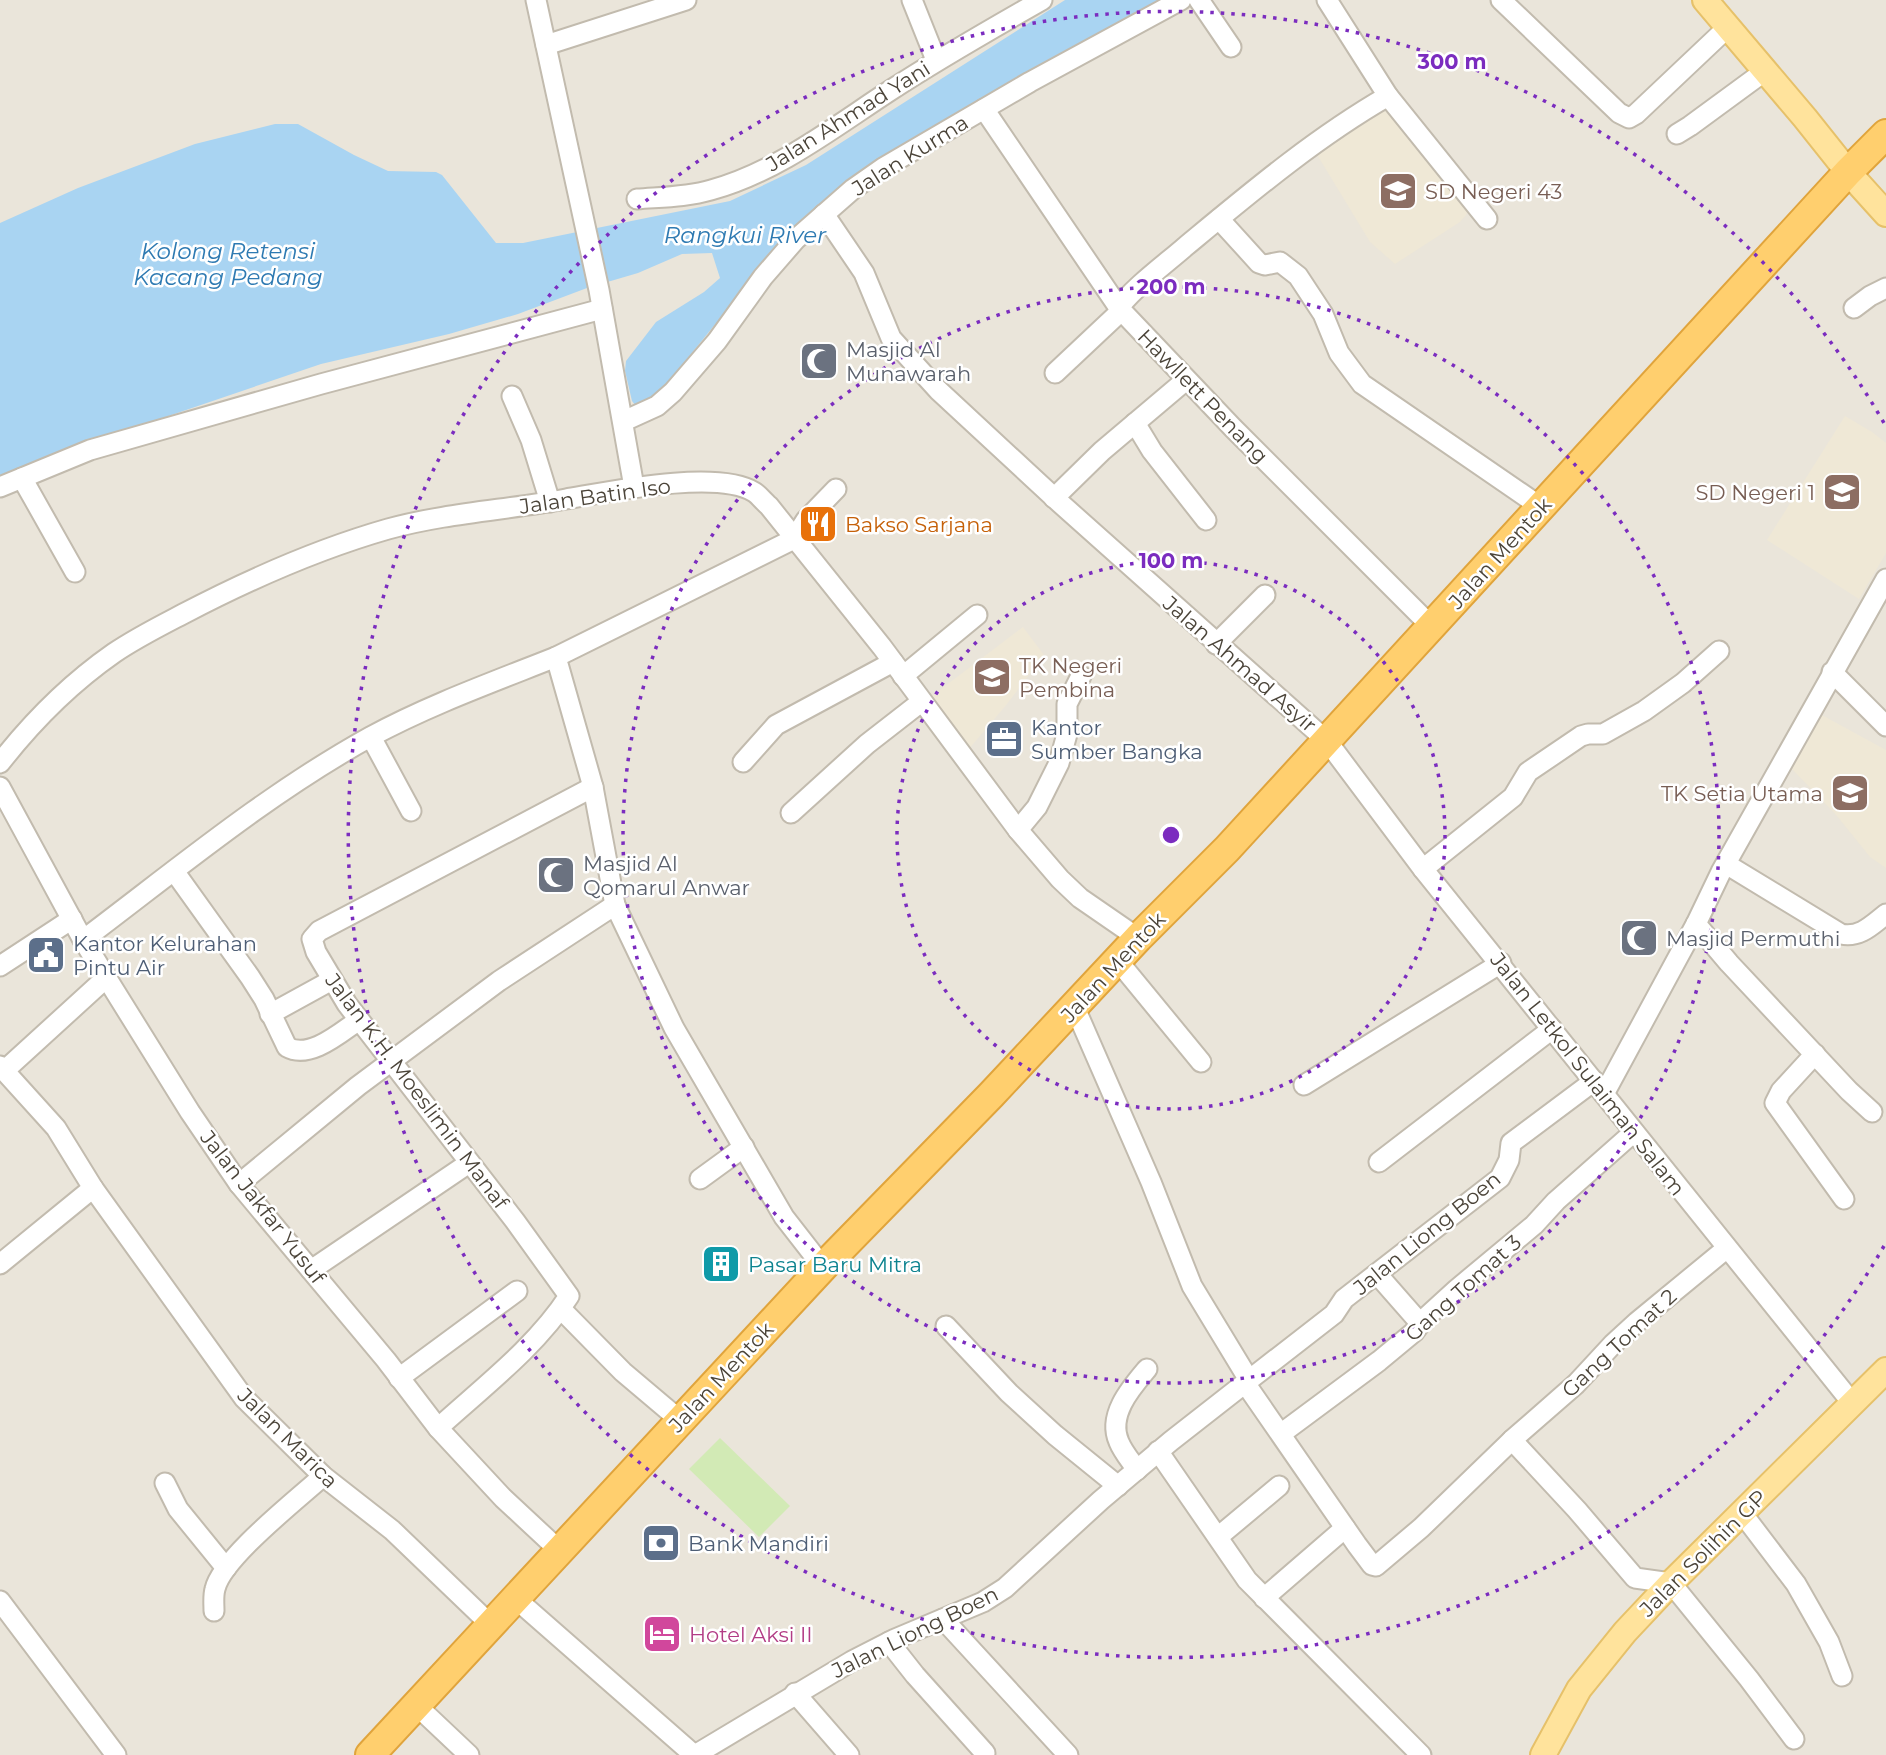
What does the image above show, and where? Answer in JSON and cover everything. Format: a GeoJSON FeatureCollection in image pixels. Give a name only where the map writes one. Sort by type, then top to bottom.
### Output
{"type":"FeatureCollection","features":[{"type":"Feature","properties":{"kind":"highway","name":"Jalan Mentok"},"geometry":{"type":"LineString","coordinates":[[370,1755],[823,1267],[1075,1008],[1138,938],[1227,849],[1848,172],[1886,134]]}},
{"type":"Feature","properties":{"kind":"main road"},"geometry":{"type":"LineString","coordinates":[[1705,0],[1886,214]]}},
{"type":"Feature","properties":{"kind":"main road","name":"Jalan Solihin GP"},"geometry":{"type":"LineString","coordinates":[[1544,1755],[1579,1689],[1625,1632],[1671,1583],[1853,1404],[1882,1382]]}},
{"type":"Feature","properties":{"kind":"street"},"geometry":{"type":"LineString","coordinates":[[536,0],[601,299],[634,487]]}},
{"type":"Feature","properties":{"kind":"street"},"geometry":{"type":"LineString","coordinates":[[546,45],[686,0]]}},
{"type":"Feature","properties":{"kind":"street"},"geometry":{"type":"LineString","coordinates":[[912,0],[936,61]]}},
{"type":"Feature","properties":{"kind":"street","name":"Jalan Ahmad Yani"},"geometry":{"type":"LineString","coordinates":[[637,199],[705,192],[766,169],[936,61],[1042,0]]}},
{"type":"Feature","properties":{"kind":"street","name":"Jalan Kurma"},"geometry":{"type":"LineString","coordinates":[[624,421],[649,410],[673,393],[796,239],[883,168],[1181,0]]}},
{"type":"Feature","properties":{"kind":"street"},"geometry":{"type":"LineString","coordinates":[[1199,0],[1231,47]]}},
{"type":"Feature","properties":{"kind":"street"},"geometry":{"type":"LineString","coordinates":[[1327,0],[1388,96],[1487,219]]}},
{"type":"Feature","properties":{"kind":"street"},"geometry":{"type":"LineString","coordinates":[[1501,0],[1619,113],[1629,118],[1727,28]]}},
{"type":"Feature","properties":{"kind":"street"},"geometry":{"type":"LineString","coordinates":[[1677,134],[1765,71]]}},
{"type":"Feature","properties":{"kind":"street"},"geometry":{"type":"LineString","coordinates":[[1055,373],[1120,309],[1219,219],[1315,143],[1388,96]]}},
{"type":"Feature","properties":{"kind":"street","name":"Hawllett Penang"},"geometry":{"type":"LineString","coordinates":[[984,109],[1120,309],[1186,380],[1432,627]]}},
{"type":"Feature","properties":{"kind":"street","name":"Jalan Ahmad Asyir"},"geometry":{"type":"LineString","coordinates":[[824,214],[864,273],[891,338],[972,423],[1327,741]]}},
{"type":"Feature","properties":{"kind":"street"},"geometry":{"type":"LineString","coordinates":[[1219,219],[1259,263],[1265,265],[1280,262],[1298,276],[1331,330],[1339,353],[1362,384],[1541,507]]}},
{"type":"Feature","properties":{"kind":"street"},"geometry":{"type":"LineString","coordinates":[[1854,308],[1886,288]]}},
{"type":"Feature","properties":{"kind":"street"},"geometry":{"type":"LineString","coordinates":[[0,487],[90,450],[321,384],[601,299]]}},
{"type":"Feature","properties":{"kind":"street"},"geometry":{"type":"LineString","coordinates":[[1054,498],[1102,451],[1186,380]]}},
{"type":"Feature","properties":{"kind":"street"},"geometry":{"type":"LineString","coordinates":[[512,396],[531,440],[550,502]]}},
{"type":"Feature","properties":{"kind":"street"},"geometry":{"type":"LineString","coordinates":[[1135,423],[1152,451],[1206,520]]}},
{"type":"Feature","properties":{"kind":"street"},"geometry":{"type":"LineString","coordinates":[[22,478],[75,572]]}},
{"type":"Feature","properties":{"kind":"street","name":"Jalan Batin Iso"},"geometry":{"type":"LineString","coordinates":[[0,763],[74,685],[114,653],[226,592],[282,568],[390,529],[457,516],[664,483],[726,483],[753,492],[769,506],[898,669],[1017,830],[1060,879],[1080,898],[1138,938]]}},
{"type":"Feature","properties":{"kind":"street"},"geometry":{"type":"LineString","coordinates":[[83,940],[269,801],[328,761],[416,713],[556,657],[794,539],[806,520],[836,489]]}},
{"type":"Feature","properties":{"kind":"street"},"geometry":{"type":"LineString","coordinates":[[1599,1088],[1696,924],[1726,864],[1886,579]]}},
{"type":"Feature","properties":{"kind":"street"},"geometry":{"type":"LineString","coordinates":[[1216,644],[1265,595]]}},
{"type":"Feature","properties":{"kind":"street"},"geometry":{"type":"LineString","coordinates":[[743,762],[776,725],[898,669],[977,615]]}},
{"type":"Feature","properties":{"kind":"street"},"geometry":{"type":"LineString","coordinates":[[1423,869],[1513,797],[1528,772],[1581,736],[1603,734],[1644,711],[1683,683],[1719,651]]}},
{"type":"Feature","properties":{"kind":"street"},"geometry":{"type":"LineString","coordinates":[[556,657],[593,787],[615,905],[674,1028],[784,1217],[823,1267]]}},
{"type":"Feature","properties":{"kind":"street"},"geometry":{"type":"LineString","coordinates":[[1832,672],[1886,726]]}},
{"type":"Feature","properties":{"kind":"street"},"geometry":{"type":"LineString","coordinates":[[1017,830],[1037,807],[1059,763],[1067,734],[1067,704],[1081,676]]}},
{"type":"Feature","properties":{"kind":"street"},"geometry":{"type":"LineString","coordinates":[[791,813],[867,744],[921,702]]}},
{"type":"Feature","properties":{"kind":"street"},"geometry":{"type":"LineString","coordinates":[[371,737],[411,811]]}},
{"type":"Feature","properties":{"kind":"street","name":"Jalan Letkol Sulaiman Salam"},"geometry":{"type":"LineString","coordinates":[[1327,741],[1423,869],[1853,1404]]}},
{"type":"Feature","properties":{"kind":"street","name":"Jalan Jakfar Yusuf"},"geometry":{"type":"LineString","coordinates":[[0,787],[83,940],[190,1112],[240,1184],[438,1428],[503,1498],[561,1551]]}},
{"type":"Feature","properties":{"kind":"street","name":"Jalan K.H. Moeslimin Manaf"},"geometry":{"type":"LineString","coordinates":[[593,787],[318,931],[312,939],[313,946],[332,980],[359,1020],[469,1163],[565,1302],[623,1372],[681,1421]]}},
{"type":"Feature","properties":{"kind":"street"},"geometry":{"type":"LineString","coordinates":[[1726,864],[1841,934],[1858,934],[1886,914]]}},
{"type":"Feature","properties":{"kind":"street"},"geometry":{"type":"LineString","coordinates":[[174,871],[250,977],[287,1047],[293,1051],[324,1044],[359,1020]]}},
{"type":"Feature","properties":{"kind":"street"},"geometry":{"type":"LineString","coordinates":[[240,1184],[358,1086],[499,981],[615,905]]}},
{"type":"Feature","properties":{"kind":"street"},"geometry":{"type":"LineString","coordinates":[[0,967],[72,919]]}},
{"type":"Feature","properties":{"kind":"street"},"geometry":{"type":"LineString","coordinates":[[1696,924],[1729,963],[1872,1112]]}},
{"type":"Feature","properties":{"kind":"street"},"geometry":{"type":"LineString","coordinates":[[1118,961],[1201,1062]]}},
{"type":"Feature","properties":{"kind":"street"},"geometry":{"type":"LineString","coordinates":[[1304,1086],[1501,963]]}},
{"type":"Feature","properties":{"kind":"street"},"geometry":{"type":"LineString","coordinates":[[2,1068],[106,978]]}},
{"type":"Feature","properties":{"kind":"street"},"geometry":{"type":"LineString","coordinates":[[270,1014],[332,980]]}},
{"type":"Feature","properties":{"kind":"street"},"geometry":{"type":"LineString","coordinates":[[1075,1008],[1151,1182],[1192,1286],[1247,1381],[1345,1528],[1264,1598]]}},
{"type":"Feature","properties":{"kind":"street"},"geometry":{"type":"LineString","coordinates":[[1378,1163],[1552,1029]]}},
{"type":"Feature","properties":{"kind":"street"},"geometry":{"type":"LineString","coordinates":[[1815,1054],[1781,1091],[1775,1103],[1844,1199]]}},
{"type":"Feature","properties":{"kind":"street","name":"Jalan Marica"},"geometry":{"type":"LineString","coordinates":[[2,1068],[56,1128],[93,1188],[244,1398],[323,1476],[391,1531],[491,1625]]}},
{"type":"Feature","properties":{"kind":"street","name":"Jalan Liong Boen"},"geometry":{"type":"LineString","coordinates":[[516,1599],[705,1753],[795,1693],[889,1642],[983,1602],[1005,1588],[1158,1451],[1334,1314],[1344,1299],[1500,1178],[1510,1160],[1511,1143],[1599,1088]]}},
{"type":"Feature","properties":{"kind":"street","name":"Gang Tomat 3"},"geometry":{"type":"LineString","coordinates":[[1282,1433],[1379,1362],[1634,1132]]}},
{"type":"Feature","properties":{"kind":"street"},"geometry":{"type":"LineString","coordinates":[[700,1179],[744,1147]]}},
{"type":"Feature","properties":{"kind":"street"},"geometry":{"type":"LineString","coordinates":[[311,1270],[469,1163]]}},
{"type":"Feature","properties":{"kind":"street"},"geometry":{"type":"LineString","coordinates":[[0,1264],[93,1188]]}},
{"type":"Feature","properties":{"kind":"street","name":"Gang Tomat 2"},"geometry":{"type":"LineString","coordinates":[[1345,1528],[1372,1565],[1378,1565],[1576,1384],[1637,1322],[1727,1248]]}},
{"type":"Feature","properties":{"kind":"street"},"geometry":{"type":"LineString","coordinates":[[1377,1274],[1420,1323]]}},
{"type":"Feature","properties":{"kind":"street"},"geometry":{"type":"LineString","coordinates":[[399,1378],[517,1292]]}},
{"type":"Feature","properties":{"kind":"street"},"geometry":{"type":"LineString","coordinates":[[438,1428],[519,1354],[565,1302]]}},
{"type":"Feature","properties":{"kind":"street"},"geometry":{"type":"LineString","coordinates":[[946,1326],[1009,1393],[1118,1486]]}},
{"type":"Feature","properties":{"kind":"street"},"geometry":{"type":"LineString","coordinates":[[1137,1470],[1119,1442],[1116,1431],[1126,1394],[1147,1369]]}},
{"type":"Feature","properties":{"kind":"street"},"geometry":{"type":"LineString","coordinates":[[1512,1440],[1635,1578],[1671,1583],[1749,1679],[1794,1740]]}},
{"type":"Feature","properties":{"kind":"street"},"geometry":{"type":"LineString","coordinates":[[1158,1451],[1247,1580],[1421,1755]]}},
{"type":"Feature","properties":{"kind":"street"},"geometry":{"type":"LineString","coordinates":[[214,1611],[215,1589],[226,1568],[323,1476]]}},
{"type":"Feature","properties":{"kind":"street"},"geometry":{"type":"LineString","coordinates":[[164,1483],[178,1509],[226,1568]]}},
{"type":"Feature","properties":{"kind":"street"},"geometry":{"type":"LineString","coordinates":[[1218,1537],[1279,1486]]}},
{"type":"Feature","properties":{"kind":"street"},"geometry":{"type":"LineString","coordinates":[[1742,1513],[1796,1584],[1829,1642],[1842,1676]]}},
{"type":"Feature","properties":{"kind":"street"},"geometry":{"type":"LineString","coordinates":[[0,1601],[116,1755]]}},
{"type":"Feature","properties":{"kind":"street"},"geometry":{"type":"LineString","coordinates":[[943,1619],[1068,1755]]}},
{"type":"Feature","properties":{"kind":"street"},"geometry":{"type":"LineString","coordinates":[[889,1642],[985,1753]]}},
{"type":"Feature","properties":{"kind":"street"},"geometry":{"type":"LineString","coordinates":[[795,1693],[849,1755]]}},
{"type":"Feature","properties":{"kind":"street"},"geometry":{"type":"LineString","coordinates":[[416,1705],[469,1755]]}},
{"type":"Feature","properties":{"kind":"shaded area"},"geometry":{"type":"Polygon","coordinates":[[[0,0],[1886,0],[1886,1755],[0,1755],[0,0]]]}},
{"type":"Feature","properties":{"kind":"shaded area","name":"SD Negeri 43"},"geometry":{"type":"Polygon","coordinates":[[[1392,105],[1471,209],[1460,222],[1395,264],[1370,242],[1316,153],[1392,105]]]}},
{"type":"Feature","properties":{"kind":"shaded area","name":"SD Negeri 1"},"geometry":{"type":"Polygon","coordinates":[[[1845,416],[1886,443],[1886,553],[1859,599],[1767,540],[1845,416]]]}},
{"type":"Feature","properties":{"kind":"shaded area","name":"TK Negeri Pembina"},"geometry":{"type":"Polygon","coordinates":[[[1023,627],[1044,655],[968,750],[928,699],[1023,627]]]}},
{"type":"Feature","properties":{"kind":"shaded area","name":"TK Setia Utama"},"geometry":{"type":"Polygon","coordinates":[[[1820,714],[1886,750],[1886,868],[1870,857],[1837,816],[1792,769],[1820,714]]]}},
{"type":"Feature","properties":{"kind":"green space"},"geometry":{"type":"Polygon","coordinates":[[[720,1438],[790,1506],[759,1537],[689,1469],[720,1438]]]}},
{"type":"Feature","properties":{"kind":"water","name":"Kolong Retensi Kacang Pedang"},"geometry":{"type":"Polygon","coordinates":[[[1065,0],[1167,0],[802,226],[730,306],[661,391],[639,406],[632,401],[625,371],[626,361],[656,322],[704,292],[720,278],[712,253],[682,254],[638,273],[587,288],[518,314],[449,334],[321,364],[89,443],[0,482],[0,223],[78,188],[195,144],[275,124],[298,124],[388,171],[436,172],[442,175],[496,243],[523,243],[730,201],[806,165],[1065,0]]]}},
{"type":"Feature","properties":{"kind":"place","name":"SD Negeri 43"},"geometry":{"type":"Point","coordinates":[1398,191]}},
{"type":"Feature","properties":{"kind":"place","name":"Masjid Al Munawarah"},"geometry":{"type":"Point","coordinates":[819,361]}},
{"type":"Feature","properties":{"kind":"place","name":"SD Negeri 1"},"geometry":{"type":"Point","coordinates":[1842,492]}},
{"type":"Feature","properties":{"kind":"place","name":"Bakso Sarjana"},"geometry":{"type":"Point","coordinates":[818,524]}},
{"type":"Feature","properties":{"kind":"place","name":"TK Negeri Pembina"},"geometry":{"type":"Point","coordinates":[992,677]}},
{"type":"Feature","properties":{"kind":"place","name":"Kantor Sumber Bangka"},"geometry":{"type":"Point","coordinates":[1004,739]}},
{"type":"Feature","properties":{"kind":"place","name":"TK Setia Utama"},"geometry":{"type":"Point","coordinates":[1850,793]}},
{"type":"Feature","properties":{"kind":"place","name":"Masjid Al Qomarul Anwar"},"geometry":{"type":"Point","coordinates":[556,875]}},
{"type":"Feature","properties":{"kind":"place","name":"Masjid Permuthi"},"geometry":{"type":"Point","coordinates":[1639,938]}},
{"type":"Feature","properties":{"kind":"place","name":"Kantor Kelurahan Pintu Air"},"geometry":{"type":"Point","coordinates":[46,955]}},
{"type":"Feature","properties":{"kind":"place","name":"Pasar Baru Mitra"},"geometry":{"type":"Point","coordinates":[721,1264]}},
{"type":"Feature","properties":{"kind":"place","name":"Bank Mandiri"},"geometry":{"type":"Point","coordinates":[661,1543]}},
{"type":"Feature","properties":{"kind":"place","name":"Hotel Aksi II"},"geometry":{"type":"Point","coordinates":[662,1634]}},
{"type":"Feature","properties":{"kind":"water label","name":"Rangkui River"},"geometry":{"type":"Point","coordinates":[745,235]}}]}
